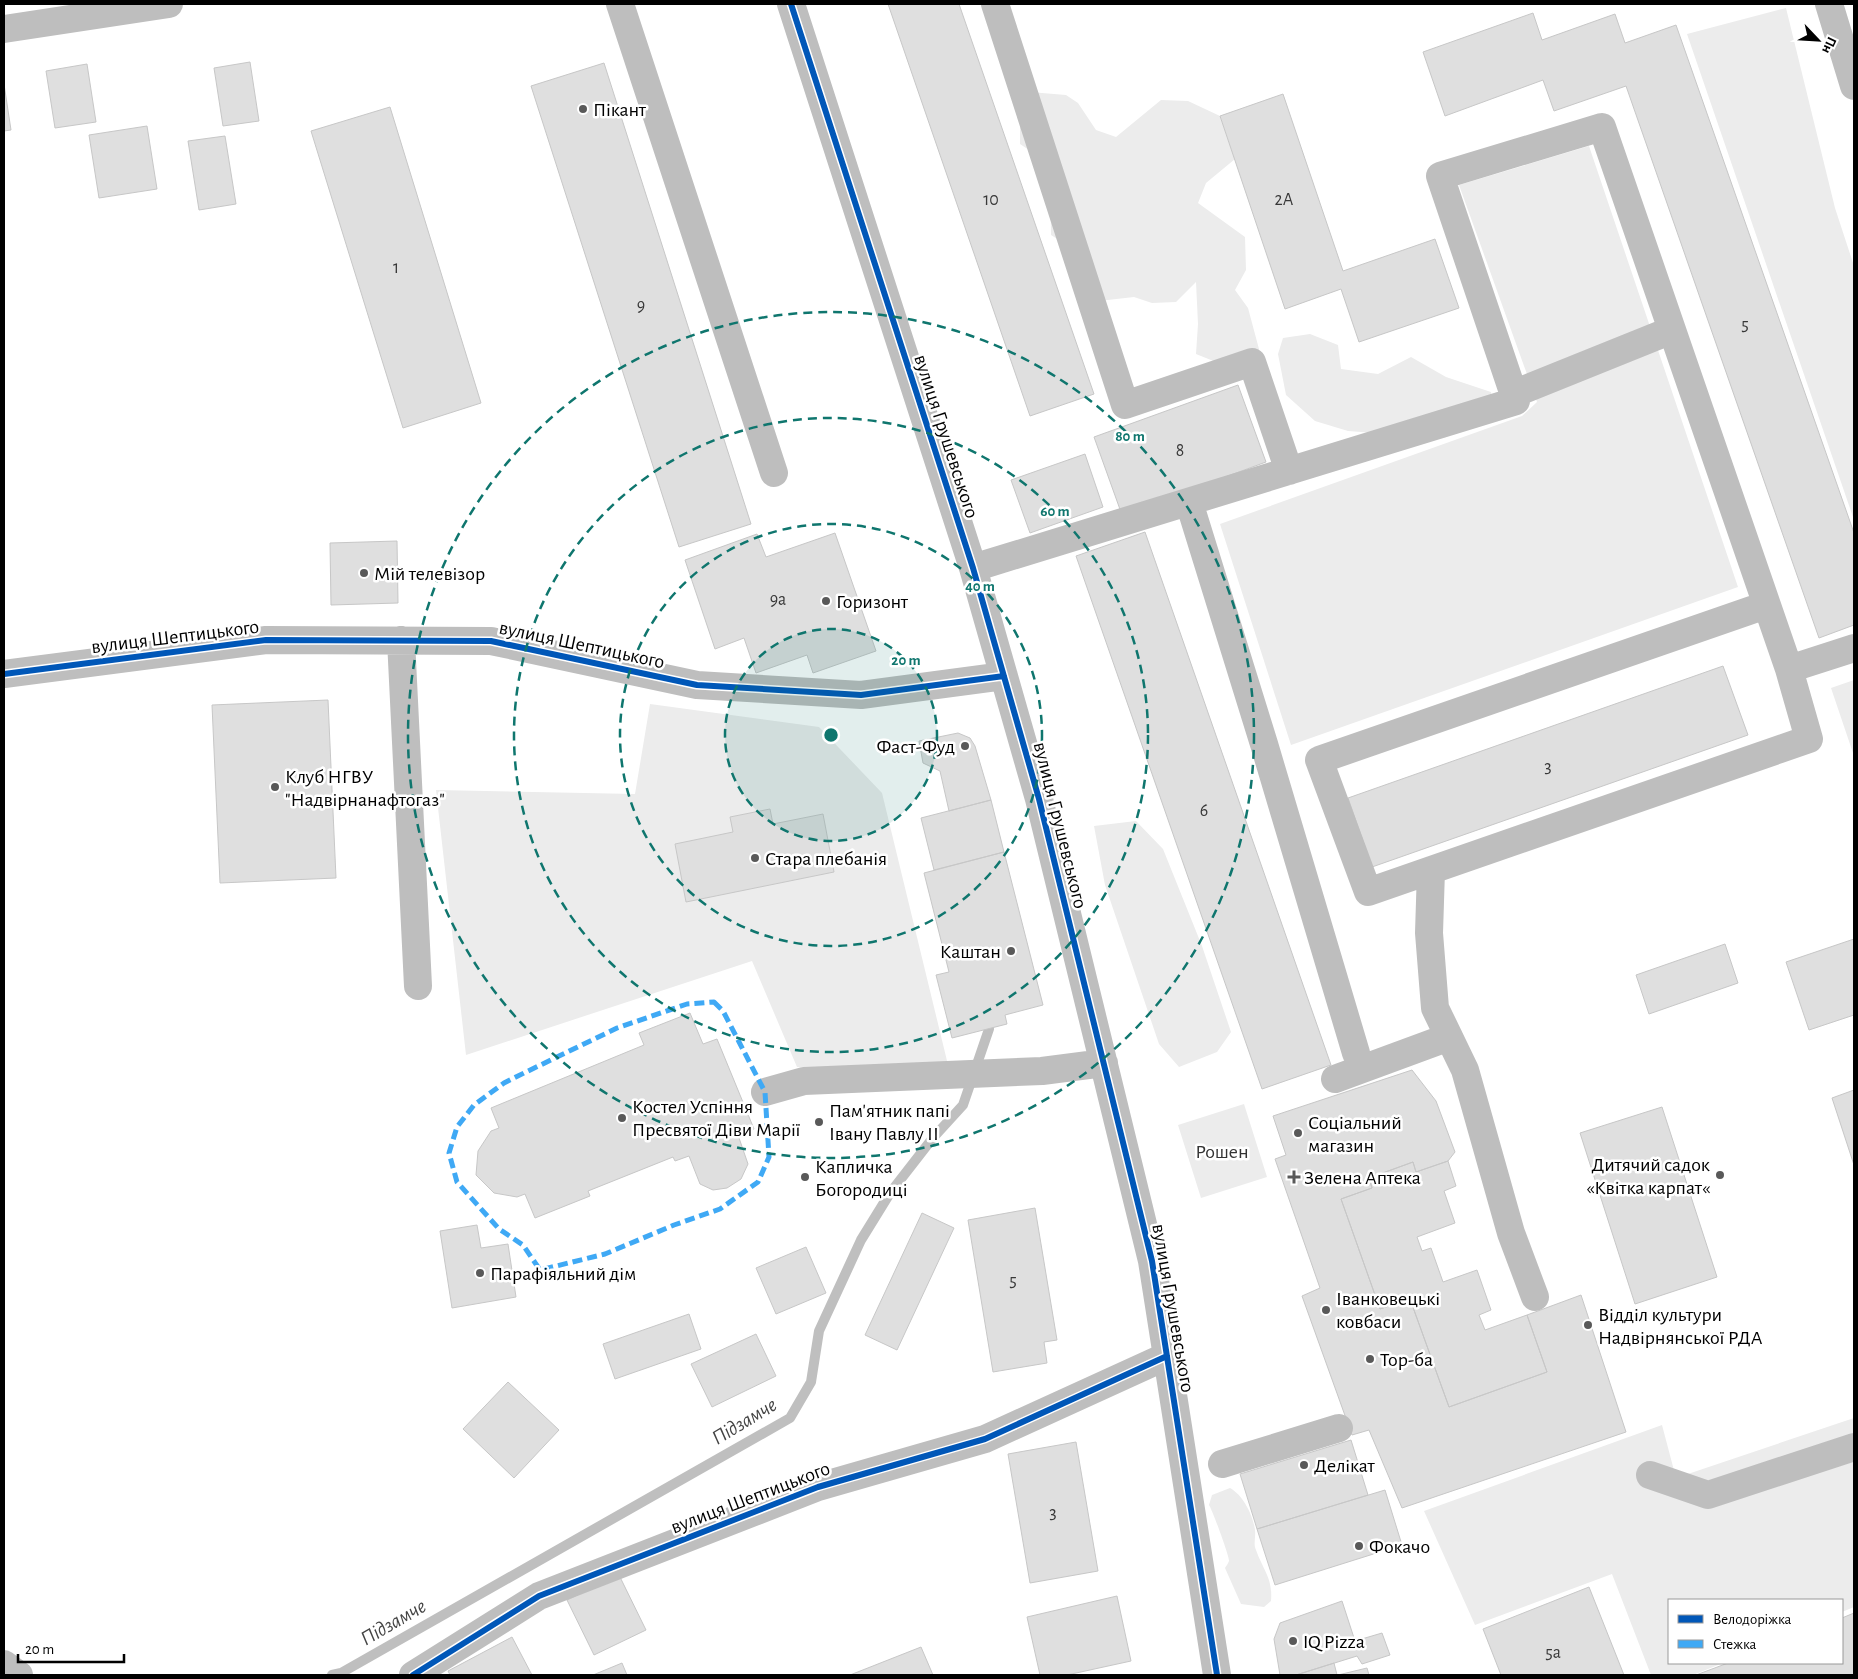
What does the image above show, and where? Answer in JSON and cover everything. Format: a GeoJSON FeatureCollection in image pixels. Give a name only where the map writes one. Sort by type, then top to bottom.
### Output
{"type":"FeatureCollection","features":[{"type":"Feature","properties":{"kind":"street"},"geometry":{"type":"LineString","coordinates":[[4,29],[169,4]]}},
{"type":"Feature","properties":{"kind":"street"},"geometry":{"type":"LineString","coordinates":[[620,4],[774,473]]}},
{"type":"Feature","properties":{"kind":"street","name":"вулиця Грушевського"},"geometry":{"type":"LineString","coordinates":[[790,4],[973,568],[1039,799],[1152,1261],[1217,1675]]}},
{"type":"Feature","properties":{"kind":"street"},"geometry":{"type":"LineString","coordinates":[[995,4],[1125,405],[1252,362],[1290,471]]}},
{"type":"Feature","properties":{"kind":"street"},"geometry":{"type":"LineString","coordinates":[[1829,4],[1854,86]]}},
{"type":"Feature","properties":{"kind":"street"},"geometry":{"type":"LineString","coordinates":[[973,568],[1516,401],[1440,176],[1602,127],[1788,669],[1810,739],[1368,892],[1319,760],[1766,605]]}},
{"type":"Feature","properties":{"kind":"street"},"geometry":{"type":"LineString","coordinates":[[1513,394],[1672,330]]}},
{"type":"Feature","properties":{"kind":"street"},"geometry":{"type":"LineString","coordinates":[[1189,502],[1264,744],[1356,1053]]}},
{"type":"Feature","properties":{"kind":"street","name":"вулиця Шептицького"},"geometry":{"type":"LineString","coordinates":[[4,674],[266,640],[491,640],[697,685],[852,695],[1004,676]]}},
{"type":"Feature","properties":{"kind":"street"},"geometry":{"type":"LineString","coordinates":[[401,640],[418,986]]}},
{"type":"Feature","properties":{"kind":"street"},"geometry":{"type":"LineString","coordinates":[[1788,669],[1854,648]]}},
{"type":"Feature","properties":{"kind":"street"},"geometry":{"type":"LineString","coordinates":[[1430,870],[1429,933],[1435,1008],[1465,1070],[1511,1233],[1535,1297]]}},
{"type":"Feature","properties":{"kind":"street"},"geometry":{"type":"LineString","coordinates":[[1335,1078],[1449,1037]]}},
{"type":"Feature","properties":{"kind":"street"},"geometry":{"type":"LineString","coordinates":[[765,1092],[804,1081],[1042,1071],[1104,1063]]}},
{"type":"Feature","properties":{"kind":"street","name":"вулиця Шептицького"},"geometry":{"type":"LineString","coordinates":[[412,1675],[539,1596],[818,1487],[985,1439],[1167,1356]]}},
{"type":"Feature","properties":{"kind":"street"},"geometry":{"type":"LineString","coordinates":[[1222,1464],[1339,1428]]}},
{"type":"Feature","properties":{"kind":"street"},"geometry":{"type":"LineString","coordinates":[[1650,1475],[1708,1495],[1854,1447]]}},
{"type":"Feature","properties":{"kind":"street"},"geometry":{"type":"LineString","coordinates":[[4,1664],[19,1675]]}},
{"type":"Feature","properties":{"kind":"green space"},"geometry":{"type":"Polygon","coordinates":[[[1786,8],[1835,208],[1854,266],[1854,520],[1687,34],[1786,8]]]}},
{"type":"Feature","properties":{"kind":"green space"},"geometry":{"type":"Polygon","coordinates":[[[1030,92],[1066,95],[1078,103],[1096,130],[1116,137],[1161,100],[1188,101],[1220,116],[1235,159],[1206,183],[1198,203],[1245,237],[1246,270],[1235,290],[1248,308],[1263,364],[1241,372],[1196,354],[1198,324],[1196,282],[1176,302],[1152,303],[1134,297],[1099,301],[1078,252],[1051,235],[1050,164],[1020,144],[1020,118],[1030,92]]]}},
{"type":"Feature","properties":{"kind":"green space"},"geometry":{"type":"Polygon","coordinates":[[[1589,146],[1738,587],[1291,745],[1220,524],[1522,416],[1537,402],[1459,185],[1589,146]]]}},
{"type":"Feature","properties":{"kind":"green space"},"geometry":{"type":"Polygon","coordinates":[[[1310,334],[1338,345],[1341,369],[1378,374],[1411,357],[1446,377],[1491,392],[1494,419],[1443,438],[1348,431],[1315,421],[1286,395],[1278,354],[1283,338],[1310,334]]]}},
{"type":"Feature","properties":{"kind":"green space"},"geometry":{"type":"Polygon","coordinates":[[[1854,680],[1854,756],[1831,688],[1854,680]]]}},
{"type":"Feature","properties":{"kind":"green space"},"geometry":{"type":"Polygon","coordinates":[[[650,704],[819,727],[882,793],[949,1069],[797,1067],[752,961],[466,1055],[436,790],[635,794],[650,704]]]}},
{"type":"Feature","properties":{"kind":"green space"},"geometry":{"type":"Polygon","coordinates":[[[1136,821],[1163,849],[1202,946],[1231,1032],[1217,1052],[1179,1067],[1159,1044],[1105,885],[1094,826],[1136,821]]]}},
{"type":"Feature","properties":{"kind":"green space","name":"Рошен"},"geometry":{"type":"Polygon","coordinates":[[[1244,1104],[1267,1177],[1201,1198],[1178,1125],[1244,1104]]]}},
{"type":"Feature","properties":{"kind":"green space"},"geometry":{"type":"Polygon","coordinates":[[[1854,1418],[1854,1607],[1843,1612],[1843,1599],[1668,1599],[1668,1664],[1720,1664],[1693,1675],[1651,1675],[1612,1574],[1475,1625],[1424,1511],[1662,1425],[1676,1478],[1854,1418]]]}},
{"type":"Feature","properties":{"kind":"green space"},"geometry":{"type":"Polygon","coordinates":[[[1230,1488],[1243,1500],[1254,1524],[1255,1548],[1267,1574],[1271,1593],[1271,1601],[1264,1607],[1241,1604],[1225,1568],[1229,1558],[1209,1505],[1212,1495],[1230,1488]]]}},
{"type":"Feature","properties":{"kind":"building"},"geometry":{"type":"Polygon","coordinates":[[[888,4],[959,4],[1094,394],[1030,416],[888,4]]]}},
{"type":"Feature","properties":{"kind":"building"},"geometry":{"type":"Polygon","coordinates":[[[1533,13],[1542,40],[1615,14],[1625,43],[1676,25],[1854,533],[1854,625],[1819,638],[1626,86],[1554,111],[1543,80],[1445,116],[1423,52],[1533,13]]]}},
{"type":"Feature","properties":{"kind":"building"},"geometry":{"type":"Polygon","coordinates":[[[250,62],[259,121],[223,126],[214,68],[250,62]]]}},
{"type":"Feature","properties":{"kind":"building"},"geometry":{"type":"Polygon","coordinates":[[[604,63],[751,524],[679,547],[531,86],[604,63]]]}},
{"type":"Feature","properties":{"kind":"building"},"geometry":{"type":"Polygon","coordinates":[[[87,64],[96,122],[55,128],[46,71],[87,64]]]}},
{"type":"Feature","properties":{"kind":"building"},"geometry":{"type":"Polygon","coordinates":[[[4,84],[11,130],[4,131],[4,84]]]}},
{"type":"Feature","properties":{"kind":"building"},"geometry":{"type":"Polygon","coordinates":[[[1283,94],[1343,271],[1435,239],[1459,308],[1359,342],[1341,289],[1285,309],[1220,116],[1283,94]]]}},
{"type":"Feature","properties":{"kind":"building"},"geometry":{"type":"Polygon","coordinates":[[[390,107],[481,403],[403,428],[311,131],[390,107]]]}},
{"type":"Feature","properties":{"kind":"building"},"geometry":{"type":"Polygon","coordinates":[[[147,126],[157,189],[99,198],[89,135],[147,126]]]}},
{"type":"Feature","properties":{"kind":"building"},"geometry":{"type":"Polygon","coordinates":[[[225,136],[236,204],[199,210],[188,141],[225,136]]]}},
{"type":"Feature","properties":{"kind":"building"},"geometry":{"type":"Polygon","coordinates":[[[1238,385],[1266,462],[1122,515],[1094,437],[1238,385]]]}},
{"type":"Feature","properties":{"kind":"building"},"geometry":{"type":"Polygon","coordinates":[[[1085,454],[1103,507],[1030,533],[1011,480],[1085,454]]]}},
{"type":"Feature","properties":{"kind":"building"},"geometry":{"type":"Polygon","coordinates":[[[1145,532],[1331,1065],[1262,1089],[1076,556],[1145,532]]]}},
{"type":"Feature","properties":{"kind":"building"},"geometry":{"type":"Polygon","coordinates":[[[835,533],[876,651],[813,673],[807,655],[756,673],[744,638],[715,649],[685,560],[757,534],[766,557],[835,533]]]}},
{"type":"Feature","properties":{"kind":"building","name":"Мій телевізор"},"geometry":{"type":"Polygon","coordinates":[[[397,541],[398,603],[331,605],[330,543],[397,541]]]}},
{"type":"Feature","properties":{"kind":"building"},"geometry":{"type":"Polygon","coordinates":[[[1723,666],[1748,735],[1372,867],[1348,798],[1723,666]]]}},
{"type":"Feature","properties":{"kind":"building"},"geometry":{"type":"Polygon","coordinates":[[[328,700],[336,878],[220,883],[212,705],[328,700]]]}},
{"type":"Feature","properties":{"kind":"building"},"geometry":{"type":"Polygon","coordinates":[[[958,733],[970,738],[975,746],[991,800],[949,811],[940,771],[923,763],[919,741],[958,733]]]}},
{"type":"Feature","properties":{"kind":"building"},"geometry":{"type":"Polygon","coordinates":[[[991,800],[1004,852],[934,870],[921,818],[991,800]]]}},
{"type":"Feature","properties":{"kind":"building","name":"Стара плебанія"},"geometry":{"type":"Polygon","coordinates":[[[770,809],[773,824],[823,814],[834,872],[686,902],[675,844],[733,832],[730,817],[770,809]]]}},
{"type":"Feature","properties":{"kind":"building"},"geometry":{"type":"Polygon","coordinates":[[[1004,852],[1043,1005],[1005,1015],[1007,1024],[952,1038],[936,975],[949,972],[924,873],[1004,852]]]}},
{"type":"Feature","properties":{"kind":"building"},"geometry":{"type":"Polygon","coordinates":[[[1854,939],[1854,1015],[1809,1030],[1786,962],[1854,939]]]}},
{"type":"Feature","properties":{"kind":"building"},"geometry":{"type":"Polygon","coordinates":[[[1725,944],[1738,983],[1649,1014],[1636,975],[1725,944]]]}},
{"type":"Feature","properties":{"kind":"building","name":"Костел Успіння Пресвятої Діви Марії"},"geometry":{"type":"Polygon","coordinates":[[[690,1013],[703,1044],[717,1039],[754,1129],[738,1135],[748,1164],[741,1179],[727,1188],[713,1190],[700,1184],[689,1156],[675,1161],[673,1157],[588,1191],[590,1196],[535,1218],[525,1194],[517,1197],[494,1193],[476,1175],[478,1151],[491,1131],[499,1128],[491,1108],[644,1045],[639,1033],[690,1013]]]}},
{"type":"Feature","properties":{"kind":"building"},"geometry":{"type":"Polygon","coordinates":[[[1412,1070],[1436,1101],[1455,1152],[1448,1161],[1416,1172],[1413,1162],[1369,1178],[1372,1188],[1341,1199],[1380,1309],[1410,1299],[1449,1407],[1547,1372],[1527,1315],[1581,1295],[1626,1432],[1402,1508],[1369,1430],[1352,1435],[1302,1296],[1320,1288],[1275,1159],[1286,1155],[1273,1116],[1412,1070]]]}},
{"type":"Feature","properties":{"kind":"building"},"geometry":{"type":"Polygon","coordinates":[[[1854,1090],[1854,1165],[1832,1098],[1854,1090]]]}},
{"type":"Feature","properties":{"kind":"building"},"geometry":{"type":"Polygon","coordinates":[[[1662,1107],[1717,1277],[1635,1304],[1580,1133],[1662,1107]]]}},
{"type":"Feature","properties":{"kind":"building"},"geometry":{"type":"Polygon","coordinates":[[[1448,1161],[1456,1186],[1444,1191],[1455,1223],[1417,1237],[1422,1251],[1431,1248],[1443,1282],[1477,1270],[1491,1310],[1479,1315],[1485,1330],[1527,1315],[1547,1372],[1449,1407],[1410,1299],[1380,1309],[1341,1199],[1372,1188],[1369,1178],[1413,1162],[1416,1172],[1448,1161]]]}},
{"type":"Feature","properties":{"kind":"building"},"geometry":{"type":"Polygon","coordinates":[[[1035,1208],[1057,1340],[1044,1342],[1047,1363],[993,1372],[968,1220],[1035,1208]]]}},
{"type":"Feature","properties":{"kind":"building"},"geometry":{"type":"Polygon","coordinates":[[[922,1213],[954,1228],[897,1350],[865,1335],[922,1213]]]}},
{"type":"Feature","properties":{"kind":"building","name":"Парафіяльний дім"},"geometry":{"type":"Polygon","coordinates":[[[477,1225],[481,1248],[508,1244],[516,1297],[452,1308],[440,1231],[477,1225]]]}},
{"type":"Feature","properties":{"kind":"building"},"geometry":{"type":"Polygon","coordinates":[[[806,1247],[826,1293],[776,1314],[756,1268],[806,1247]]]}},
{"type":"Feature","properties":{"kind":"building"},"geometry":{"type":"Polygon","coordinates":[[[689,1314],[701,1349],[615,1379],[603,1344],[689,1314]]]}},
{"type":"Feature","properties":{"kind":"building"},"geometry":{"type":"Polygon","coordinates":[[[756,1334],[776,1376],[712,1407],[691,1364],[756,1334]]]}},
{"type":"Feature","properties":{"kind":"building"},"geometry":{"type":"Polygon","coordinates":[[[508,1382],[559,1430],[514,1478],[463,1429],[508,1382]]]}},
{"type":"Feature","properties":{"kind":"building"},"geometry":{"type":"Polygon","coordinates":[[[1351,1440],[1368,1495],[1257,1529],[1240,1474],[1351,1440]]]}},
{"type":"Feature","properties":{"kind":"building"},"geometry":{"type":"Polygon","coordinates":[[[1076,1442],[1098,1571],[1030,1583],[1008,1454],[1076,1442]]]}},
{"type":"Feature","properties":{"kind":"building"},"geometry":{"type":"Polygon","coordinates":[[[1385,1490],[1402,1545],[1275,1585],[1257,1529],[1385,1490]]]}},
{"type":"Feature","properties":{"kind":"building"},"geometry":{"type":"Polygon","coordinates":[[[619,1575],[646,1630],[594,1655],[567,1600],[619,1575]]]}},
{"type":"Feature","properties":{"kind":"building"},"geometry":{"type":"Polygon","coordinates":[[[1589,1587],[1624,1675],[1501,1675],[1483,1629],[1589,1587]]]}},
{"type":"Feature","properties":{"kind":"building"},"geometry":{"type":"Polygon","coordinates":[[[1117,1596],[1131,1661],[1067,1675],[1040,1675],[1027,1617],[1117,1596]]]}},
{"type":"Feature","properties":{"kind":"building"},"geometry":{"type":"Polygon","coordinates":[[[1342,1601],[1355,1641],[1382,1633],[1390,1655],[1362,1664],[1357,1656],[1296,1675],[1280,1675],[1274,1639],[1280,1623],[1342,1601]]]}},
{"type":"Feature","properties":{"kind":"building"},"geometry":{"type":"Polygon","coordinates":[[[1854,1613],[1854,1675],[1696,1675],[1725,1664],[1843,1664],[1843,1618],[1854,1613]]]}},
{"type":"Feature","properties":{"kind":"building"},"geometry":{"type":"Polygon","coordinates":[[[512,1637],[532,1675],[450,1675],[448,1671],[512,1637]]]}},
{"type":"Feature","properties":{"kind":"building"},"geometry":{"type":"Polygon","coordinates":[[[921,1647],[933,1675],[850,1675],[921,1647]]]}},
{"type":"Feature","properties":{"kind":"building"},"geometry":{"type":"Polygon","coordinates":[[[622,1663],[627,1675],[593,1675],[622,1663]]]}},
{"type":"Feature","properties":{"kind":"building"},"geometry":{"type":"Polygon","coordinates":[[[1334,1663],[1337,1675],[1296,1675],[1334,1663]]]}},
{"type":"Feature","properties":{"kind":"building"},"geometry":{"type":"Polygon","coordinates":[[[1367,1668],[1369,1675],[1338,1675],[1367,1668]]]}},
{"type":"Feature","properties":{"kind":"waterway","name":"Підзамче"},"geometry":{"type":"LineString","coordinates":[[332,1675],[341,1673],[790,1418],[811,1382],[819,1331],[861,1240],[890,1193],[932,1139],[963,1105],[989,1029]]}},
{"type":"Feature","properties":{"kind":"marked path"},"geometry":{"type":"LineString","coordinates":[[714,1002],[723,1011],[765,1092],[769,1157],[758,1182],[720,1209],[674,1225],[605,1254],[540,1270],[523,1245],[499,1229],[457,1182],[449,1153],[457,1127],[474,1105],[504,1083],[524,1073],[617,1028],[687,1004],[714,1002]]}},
{"type":"Feature","properties":{"kind":"cycle path"},"geometry":{"type":"LineString","coordinates":[[791,4],[973,568],[1039,799],[1152,1261],[1217,1675]]}},
{"type":"Feature","properties":{"kind":"cycle path"},"geometry":{"type":"LineString","coordinates":[[4,674],[266,640],[491,641],[697,685],[861,695],[1004,676]]}},
{"type":"Feature","properties":{"kind":"cycle path"},"geometry":{"type":"LineString","coordinates":[[413,1675],[539,1596],[818,1487],[985,1439],[1167,1356]]}},
{"type":"Feature","properties":{"kind":"place","name":"Пікант"},"geometry":{"type":"Point","coordinates":[583,109]}},
{"type":"Feature","properties":{"kind":"place","name":"Мій телевізор"},"geometry":{"type":"Point","coordinates":[364,573]}},
{"type":"Feature","properties":{"kind":"place","name":"Горизонт"},"geometry":{"type":"Point","coordinates":[826,601]}},
{"type":"Feature","properties":{"kind":"place","name":"Фаст-Фуд"},"geometry":{"type":"Point","coordinates":[965,746]}},
{"type":"Feature","properties":{"kind":"place","name":"Клуб НГВУ \"Надвірнанафтогаз\""},"geometry":{"type":"Point","coordinates":[275,787]}},
{"type":"Feature","properties":{"kind":"place","name":"Стара плебанія"},"geometry":{"type":"Point","coordinates":[755,858]}},
{"type":"Feature","properties":{"kind":"place","name":"Каштан"},"geometry":{"type":"Point","coordinates":[1011,951]}},
{"type":"Feature","properties":{"kind":"place","name":"Костел Успіння Пресвятої Діви Марії"},"geometry":{"type":"Point","coordinates":[622,1118]}},
{"type":"Feature","properties":{"kind":"place","name":"Пам'ятник папі Івану Павлу ІІ"},"geometry":{"type":"Point","coordinates":[819,1122]}},
{"type":"Feature","properties":{"kind":"place","name":"Соціальний магазин"},"geometry":{"type":"Point","coordinates":[1298,1133]}},
{"type":"Feature","properties":{"kind":"place","name":"Дитячий садок «Квітка карпат«"},"geometry":{"type":"Point","coordinates":[1720,1175]}},
{"type":"Feature","properties":{"kind":"place","name":"Капличка Богородиці"},"geometry":{"type":"Point","coordinates":[805,1177]}},
{"type":"Feature","properties":{"kind":"place","name":"Зелена Аптека"},"geometry":{"type":"Point","coordinates":[1294,1177]}},
{"type":"Feature","properties":{"kind":"place","name":"Парафіяльний дім"},"geometry":{"type":"Point","coordinates":[480,1273]}},
{"type":"Feature","properties":{"kind":"place","name":"Іванковецькі ковбаси"},"geometry":{"type":"Point","coordinates":[1326,1310]}},
{"type":"Feature","properties":{"kind":"place","name":"Відділ культури Надвірнянської РДА"},"geometry":{"type":"Point","coordinates":[1588,1325]}},
{"type":"Feature","properties":{"kind":"place","name":"Тор-ба"},"geometry":{"type":"Point","coordinates":[1370,1359]}},
{"type":"Feature","properties":{"kind":"place","name":"Делікат"},"geometry":{"type":"Point","coordinates":[1304,1465]}},
{"type":"Feature","properties":{"kind":"place","name":"Фокачо"},"geometry":{"type":"Point","coordinates":[1359,1546]}},
{"type":"Feature","properties":{"kind":"place","name":"IQ Pizza"},"geometry":{"type":"Point","coordinates":[1293,1641]}}]}
